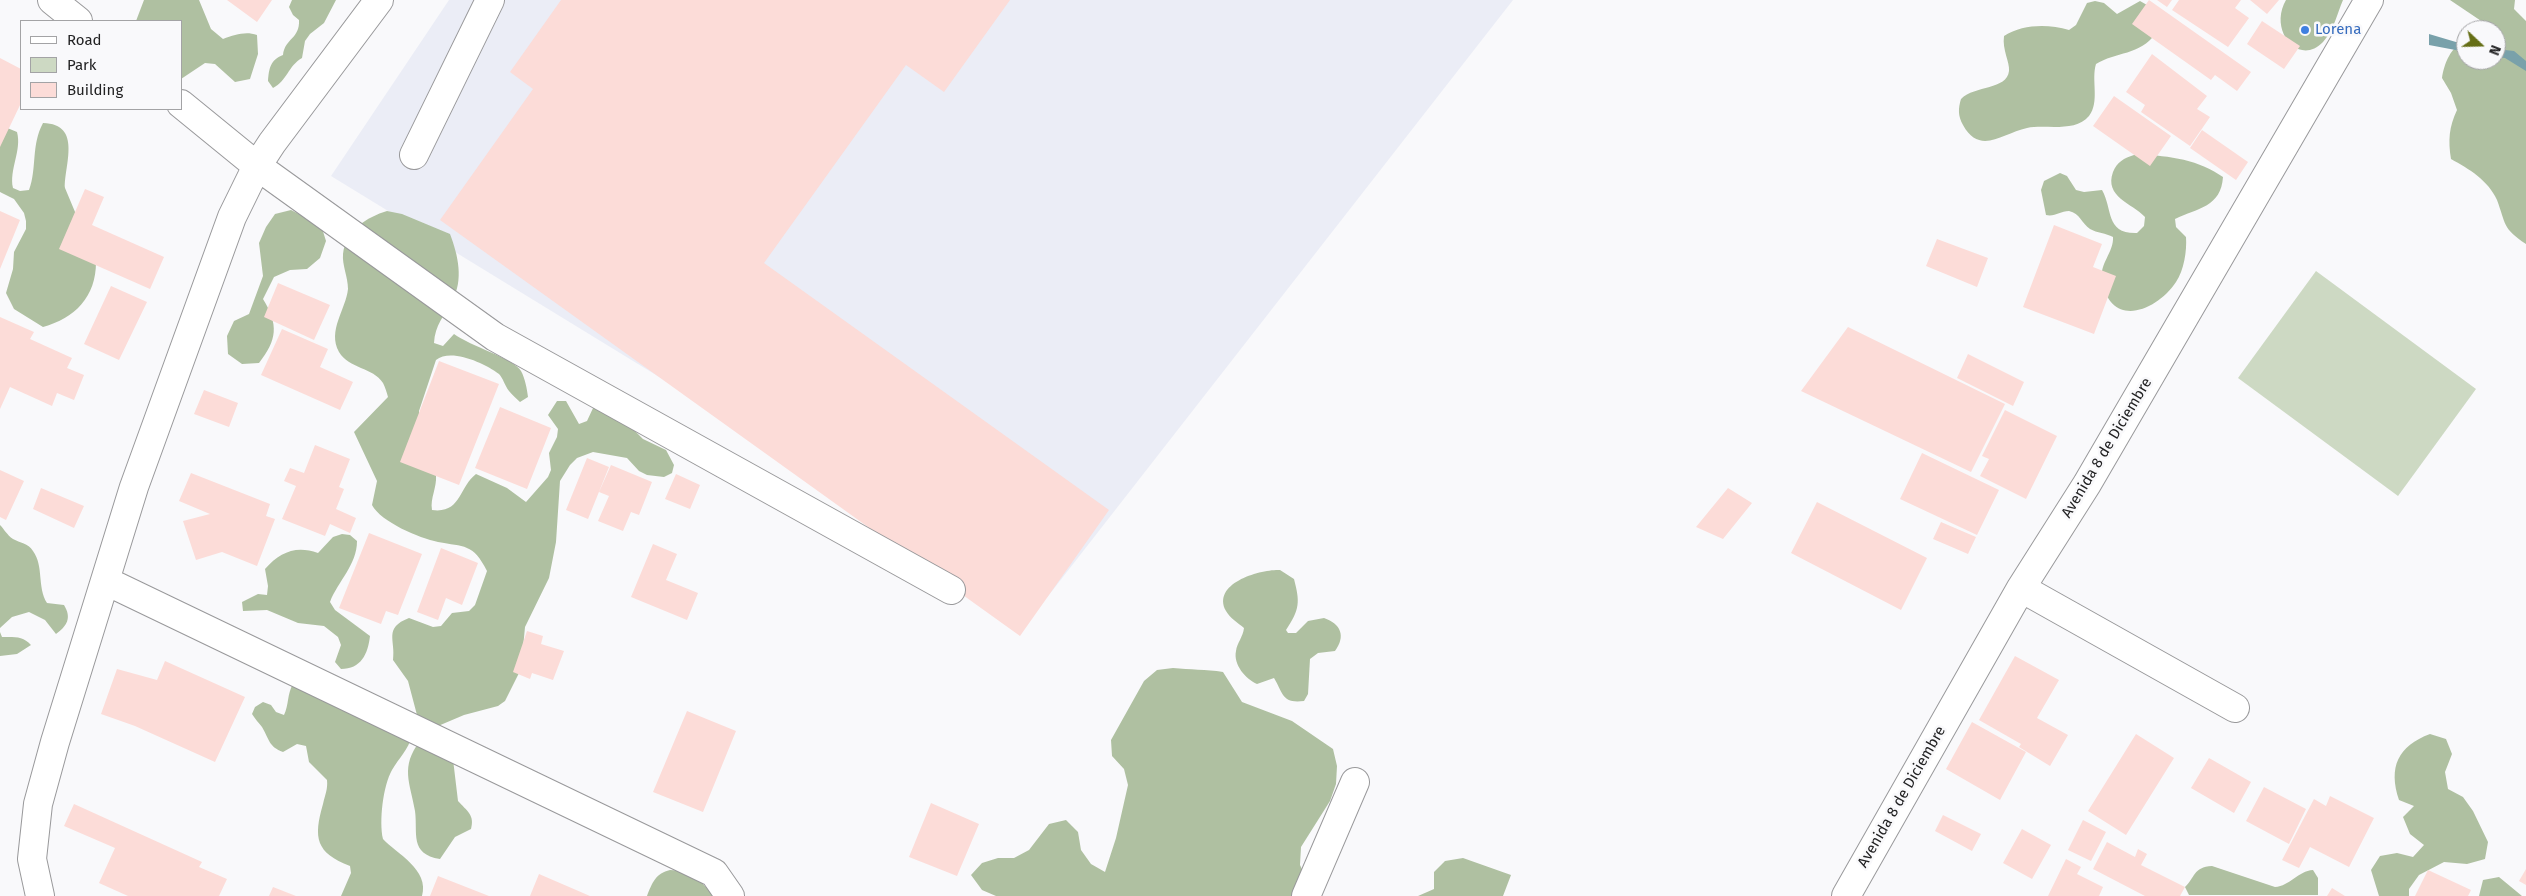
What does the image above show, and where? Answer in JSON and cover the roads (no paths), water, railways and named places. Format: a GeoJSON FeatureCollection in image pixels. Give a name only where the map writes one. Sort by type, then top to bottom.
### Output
{"type":"FeatureCollection","features":[{"type":"Feature","properties":{"kind":"street"},"geometry":{"type":"LineString","coordinates":[[52,0],[77,20]]}},
{"type":"Feature","properties":{"kind":"street"},"geometry":{"type":"LineString","coordinates":[[40,896],[32,859],[38,804],[55,742],[134,487],[232,217],[257,166],[379,0]]}},
{"type":"Feature","properties":{"kind":"street"},"geometry":{"type":"LineString","coordinates":[[414,155],[490,0]]}},
{"type":"Feature","properties":{"kind":"street","name":"Avenida 8 de Diciembre"},"geometry":{"type":"LineString","coordinates":[[1846,896],[2021,588],[2087,484],[2369,0]]}},
{"type":"Feature","properties":{"kind":"street"},"geometry":{"type":"LineString","coordinates":[[182,105],[257,166],[495,337],[951,590]]}},
{"type":"Feature","properties":{"kind":"street"},"geometry":{"type":"LineString","coordinates":[[106,581],[714,873],[730,896]]}},
{"type":"Feature","properties":{"kind":"street"},"geometry":{"type":"LineString","coordinates":[[2021,588],[2235,708]]}},
{"type":"Feature","properties":{"kind":"street"},"geometry":{"type":"LineString","coordinates":[[1306,896],[1355,782]]}},
{"type":"Feature","properties":{"kind":"water"},"geometry":{"type":"Polygon","coordinates":[[[2429,34],[2456,42],[2456,50],[2429,45],[2429,34]]]}},
{"type":"Feature","properties":{"kind":"water"},"geometry":{"type":"Polygon","coordinates":[[[2506,50],[2514,51],[2526,61],[2526,71],[2506,59],[2506,50]]]}},
{"type":"Feature","properties":{"kind":"place","name":"Lorena"},"geometry":{"type":"Point","coordinates":[2305,30]}}]}
